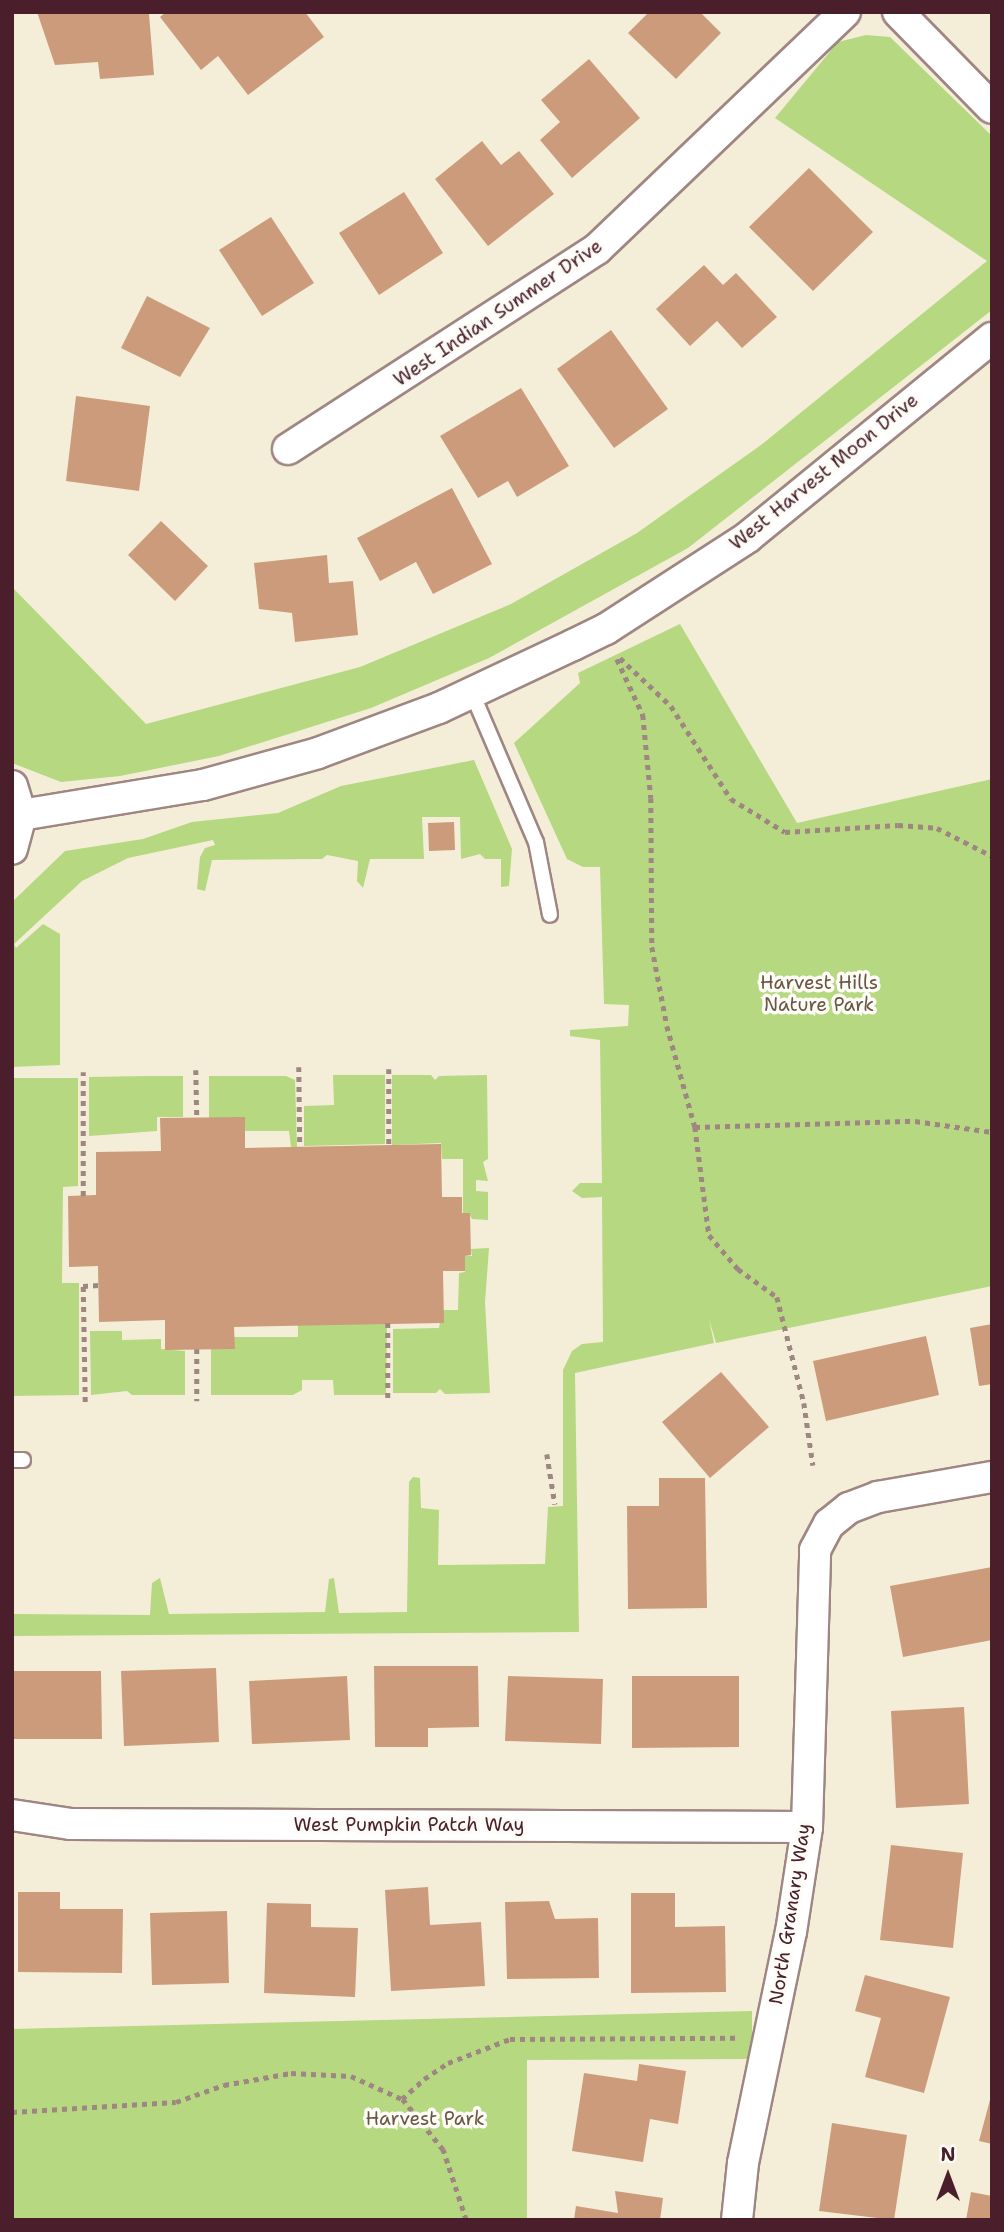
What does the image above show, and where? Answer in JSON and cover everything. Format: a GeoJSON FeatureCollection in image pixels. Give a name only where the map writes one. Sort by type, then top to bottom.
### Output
{"type":"FeatureCollection","features":[{"type":"Feature","properties":{"kind":"street","name":"West Indian Summer Drive"},"geometry":{"type":"LineString","coordinates":[[288,449],[597,249],[845,12]]}},
{"type":"Feature","properties":{"kind":"street"},"geometry":{"type":"LineString","coordinates":[[898,12],[992,108]]}},
{"type":"Feature","properties":{"kind":"street","name":"West Harvest Moon Drive"},"geometry":{"type":"LineString","coordinates":[[21,815],[203,785],[318,753],[472,693],[606,629],[748,537],[992,338]]}},
{"type":"Feature","properties":{"kind":"street"},"geometry":{"type":"LineString","coordinates":[[12,786],[21,815],[12,849]]}},
{"type":"Feature","properties":{"kind":"street","name":"North Granary Way"},"geometry":{"type":"LineString","coordinates":[[737,2220],[743,2163],[791,1932],[807,1827],[815,1550],[829,1524],[849,1508],[878,1497],[992,1476]]}},
{"type":"Feature","properties":{"kind":"street","name":"West Pumpkin Patch Way"},"geometry":{"type":"LineString","coordinates":[[12,1815],[71,1824],[807,1827]]}},
{"type":"Feature","properties":{"kind":"lane"},"geometry":{"type":"LineString","coordinates":[[472,693],[536,842],[550,915]]}},
{"type":"Feature","properties":{"kind":"path"},"geometry":{"type":"LineString","coordinates":[[813,1465],[804,1403],[776,1297],[738,1269],[709,1235],[695,1126],[667,1026],[652,947],[652,798],[643,715],[615,653],[671,706],[731,799],[785,832],[898,825],[937,828],[992,856]]}},
{"type":"Feature","properties":{"kind":"path"},"geometry":{"type":"LineString","coordinates":[[299,1067],[300,1147]]}},
{"type":"Feature","properties":{"kind":"path"},"geometry":{"type":"LineString","coordinates":[[389,1069],[389,1144]]}},
{"type":"Feature","properties":{"kind":"path"},"geometry":{"type":"LineString","coordinates":[[196,1070],[197,1118]]}},
{"type":"Feature","properties":{"kind":"path"},"geometry":{"type":"LineString","coordinates":[[83,1072],[83,1196]]}},
{"type":"Feature","properties":{"kind":"path"},"geometry":{"type":"LineString","coordinates":[[695,1126],[915,1121],[992,1132]]}},
{"type":"Feature","properties":{"kind":"path"},"geometry":{"type":"LineString","coordinates":[[85,1402],[83,1286],[99,1285]]}},
{"type":"Feature","properties":{"kind":"path"},"geometry":{"type":"LineString","coordinates":[[388,1323],[388,1399]]}},
{"type":"Feature","properties":{"kind":"path"},"geometry":{"type":"LineString","coordinates":[[197,1349],[197,1401]]}},
{"type":"Feature","properties":{"kind":"path"},"geometry":{"type":"LineString","coordinates":[[547,1454],[555,1504]]}},
{"type":"Feature","properties":{"kind":"path"},"geometry":{"type":"LineString","coordinates":[[402,2099],[448,2063],[510,2039],[739,2038]]}},
{"type":"Feature","properties":{"kind":"path"},"geometry":{"type":"LineString","coordinates":[[12,2112],[176,2102],[224,2085],[290,2073],[351,2076],[402,2099],[443,2150],[466,2220]]}},
{"type":"Feature","properties":{"kind":"green space"},"geometry":{"type":"Polygon","coordinates":[[[866,35],[890,37],[992,136],[992,310],[688,548],[489,658],[371,708],[219,756],[120,776],[61,782],[12,763],[12,587],[146,724],[360,667],[511,604],[637,533],[761,445],[987,261],[775,118],[838,42],[866,35]]]}},
{"type":"Feature","properties":{"kind":"green space","name":"Harvest Hills Nature Park"},"geometry":{"type":"Polygon","coordinates":[[[680,624],[797,823],[992,779],[992,1286],[716,1343],[709,1319],[714,1343],[575,1373],[579,1632],[12,1636],[12,1614],[150,1615],[152,1583],[160,1578],[169,1614],[325,1612],[329,1579],[334,1578],[339,1613],[407,1612],[409,1482],[413,1477],[420,1478],[421,1508],[439,1510],[438,1565],[545,1564],[548,1507],[563,1506],[563,1370],[572,1351],[582,1344],[603,1342],[602,1197],[582,1198],[572,1191],[580,1183],[602,1183],[600,1040],[570,1036],[570,1030],[628,1026],[629,1005],[604,1004],[600,867],[583,867],[567,859],[514,743],[580,683],[638,967],[578,673],[680,624]]]}},
{"type":"Feature","properties":{"kind":"green space"},"geometry":{"type":"Polygon","coordinates":[[[474,760],[512,849],[509,886],[501,887],[501,859],[485,859],[480,854],[461,859],[460,817],[422,817],[424,859],[370,859],[363,888],[357,881],[358,861],[327,855],[322,859],[212,860],[205,891],[197,889],[200,857],[205,848],[215,845],[213,840],[128,858],[82,881],[14,944],[16,948],[43,924],[60,934],[60,1065],[12,1067],[12,902],[65,851],[143,839],[192,822],[278,813],[341,786],[474,760]]]}},
{"type":"Feature","properties":{"kind":"green space"},"geometry":{"type":"Polygon","coordinates":[[[333,1075],[385,1075],[385,1144],[304,1146],[304,1106],[334,1105],[333,1075]]]}},
{"type":"Feature","properties":{"kind":"green space"},"geometry":{"type":"Polygon","coordinates":[[[392,1075],[431,1075],[435,1080],[439,1076],[487,1075],[488,1159],[483,1162],[488,1181],[476,1180],[476,1191],[488,1192],[488,1220],[472,1219],[469,1213],[463,1213],[463,1159],[442,1159],[441,1143],[392,1145],[392,1075]]]}},
{"type":"Feature","properties":{"kind":"green space"},"geometry":{"type":"Polygon","coordinates":[[[183,1076],[183,1117],[157,1117],[157,1131],[89,1136],[89,1077],[183,1076]]]}},
{"type":"Feature","properties":{"kind":"green space"},"geometry":{"type":"Polygon","coordinates":[[[209,1076],[286,1076],[295,1080],[297,1147],[291,1147],[289,1131],[234,1131],[209,1121],[209,1076]]]}},
{"type":"Feature","properties":{"kind":"green space"},"geometry":{"type":"Polygon","coordinates":[[[12,1078],[78,1078],[78,1186],[63,1187],[62,1283],[79,1283],[79,1395],[12,1396],[12,1078]]]}},
{"type":"Feature","properties":{"kind":"green space"},"geometry":{"type":"Polygon","coordinates":[[[489,1248],[485,1302],[490,1393],[445,1394],[440,1389],[436,1393],[393,1393],[393,1329],[439,1328],[442,1310],[458,1310],[459,1273],[465,1272],[465,1256],[472,1256],[471,1249],[489,1248]]]}},
{"type":"Feature","properties":{"kind":"green space"},"geometry":{"type":"Polygon","coordinates":[[[298,1320],[387,1320],[386,1395],[334,1395],[333,1380],[302,1380],[302,1390],[293,1395],[211,1395],[211,1349],[233,1337],[298,1337],[298,1320]]]}},
{"type":"Feature","properties":{"kind":"green space"},"geometry":{"type":"Polygon","coordinates":[[[90,1331],[122,1331],[122,1340],[161,1339],[161,1349],[185,1351],[185,1395],[132,1395],[127,1391],[91,1395],[90,1331]]]}},
{"type":"Feature","properties":{"kind":"green space","name":"Harvest Park"},"geometry":{"type":"Polygon","coordinates":[[[752,2011],[752,2059],[527,2060],[527,2220],[12,2220],[12,2029],[752,2011]]]}},
{"type":"Feature","properties":{"kind":"building"},"geometry":{"type":"Polygon","coordinates":[[[37,12],[149,14],[154,75],[100,79],[98,62],[55,65],[37,12]]]}},
{"type":"Feature","properties":{"kind":"building"},"geometry":{"type":"Polygon","coordinates":[[[166,12],[305,12],[324,37],[248,95],[218,56],[201,70],[160,17],[166,12]]]}},
{"type":"Feature","properties":{"kind":"building"},"geometry":{"type":"Polygon","coordinates":[[[649,12],[700,12],[721,33],[676,79],[628,33],[649,12]]]}},
{"type":"Feature","properties":{"kind":"building"},"geometry":{"type":"Polygon","coordinates":[[[589,59],[640,118],[572,178],[540,140],[560,122],[541,100],[589,59]]]}},
{"type":"Feature","properties":{"kind":"building"},"geometry":{"type":"Polygon","coordinates":[[[482,141],[501,165],[519,151],[554,194],[488,246],[435,179],[482,141]]]}},
{"type":"Feature","properties":{"kind":"building"},"geometry":{"type":"Polygon","coordinates":[[[809,168],[873,232],[813,291],[749,227],[809,168]]]}},
{"type":"Feature","properties":{"kind":"building"},"geometry":{"type":"Polygon","coordinates":[[[404,192],[443,253],[379,295],[339,233],[404,192]]]}},
{"type":"Feature","properties":{"kind":"building"},"geometry":{"type":"Polygon","coordinates":[[[271,217],[314,283],[262,316],[219,250],[271,217]]]}},
{"type":"Feature","properties":{"kind":"building"},"geometry":{"type":"Polygon","coordinates":[[[704,265],[723,285],[736,273],[777,317],[742,348],[717,321],[690,346],[656,309],[704,265]]]}},
{"type":"Feature","properties":{"kind":"building"},"geometry":{"type":"Polygon","coordinates":[[[147,296],[210,328],[180,377],[121,348],[147,296]]]}},
{"type":"Feature","properties":{"kind":"building"},"geometry":{"type":"Polygon","coordinates":[[[611,330],[668,409],[614,448],[557,369],[611,330]]]}},
{"type":"Feature","properties":{"kind":"building"},"geometry":{"type":"Polygon","coordinates":[[[521,388],[569,466],[517,497],[508,481],[478,498],[440,436],[521,388]]]}},
{"type":"Feature","properties":{"kind":"building"},"geometry":{"type":"Polygon","coordinates":[[[76,396],[150,406],[139,491],[66,481],[76,396]]]}},
{"type":"Feature","properties":{"kind":"building"},"geometry":{"type":"Polygon","coordinates":[[[452,488],[492,564],[433,594],[416,562],[380,581],[357,538],[452,488]]]}},
{"type":"Feature","properties":{"kind":"building"},"geometry":{"type":"Polygon","coordinates":[[[161,521],[208,566],[175,601],[128,555],[161,521]]]}},
{"type":"Feature","properties":{"kind":"building"},"geometry":{"type":"Polygon","coordinates":[[[327,555],[329,583],[353,581],[358,635],[295,642],[292,613],[259,609],[254,563],[327,555]]]}},
{"type":"Feature","properties":{"kind":"building"},"geometry":{"type":"Polygon","coordinates":[[[454,822],[455,850],[429,851],[428,823],[454,822]]]}},
{"type":"Feature","properties":{"kind":"building"},"geometry":{"type":"Polygon","coordinates":[[[245,1117],[245,1148],[441,1144],[442,1197],[462,1197],[462,1213],[470,1213],[471,1255],[465,1256],[465,1271],[443,1271],[444,1323],[234,1327],[235,1349],[165,1350],[165,1320],[99,1322],[98,1266],[69,1267],[68,1196],[96,1195],[96,1152],[161,1151],[160,1118],[245,1117]]]}},
{"type":"Feature","properties":{"kind":"building"},"geometry":{"type":"Polygon","coordinates":[[[992,1324],[992,1384],[979,1386],[970,1328],[992,1324]]]}},
{"type":"Feature","properties":{"kind":"building"},"geometry":{"type":"Polygon","coordinates":[[[926,1336],[939,1395],[826,1421],[813,1361],[926,1336]]]}},
{"type":"Feature","properties":{"kind":"building"},"geometry":{"type":"Polygon","coordinates":[[[721,1372],[769,1427],[710,1478],[662,1422],[721,1372]]]}},
{"type":"Feature","properties":{"kind":"building"},"geometry":{"type":"Polygon","coordinates":[[[659,1478],[705,1478],[707,1608],[628,1609],[627,1506],[659,1506],[659,1478]]]}},
{"type":"Feature","properties":{"kind":"building"},"geometry":{"type":"Polygon","coordinates":[[[992,1567],[992,1640],[903,1657],[890,1586],[992,1567]]]}},
{"type":"Feature","properties":{"kind":"building"},"geometry":{"type":"Polygon","coordinates":[[[374,1666],[478,1666],[479,1727],[428,1728],[428,1747],[375,1747],[374,1666]]]}},
{"type":"Feature","properties":{"kind":"building"},"geometry":{"type":"Polygon","coordinates":[[[216,1668],[219,1742],[124,1746],[121,1671],[216,1668]]]}},
{"type":"Feature","properties":{"kind":"building"},"geometry":{"type":"Polygon","coordinates":[[[13,1671],[101,1671],[102,1739],[13,1739],[13,1671]]]}},
{"type":"Feature","properties":{"kind":"building"},"geometry":{"type":"Polygon","coordinates":[[[347,1676],[350,1740],[252,1744],[249,1681],[347,1676]]]}},
{"type":"Feature","properties":{"kind":"building"},"geometry":{"type":"Polygon","coordinates":[[[508,1676],[603,1679],[601,1744],[505,1741],[508,1676]]]}},
{"type":"Feature","properties":{"kind":"building"},"geometry":{"type":"Polygon","coordinates":[[[632,1676],[739,1676],[739,1747],[632,1748],[632,1676]]]}},
{"type":"Feature","properties":{"kind":"building"},"geometry":{"type":"Polygon","coordinates":[[[964,1707],[969,1804],[896,1808],[891,1711],[964,1707]]]}},
{"type":"Feature","properties":{"kind":"building"},"geometry":{"type":"Polygon","coordinates":[[[891,1845],[963,1853],[953,1948],[880,1940],[891,1845]]]}},
{"type":"Feature","properties":{"kind":"building"},"geometry":{"type":"Polygon","coordinates":[[[428,1887],[430,1925],[481,1922],[485,1986],[391,1991],[385,1890],[428,1887]]]}},
{"type":"Feature","properties":{"kind":"building"},"geometry":{"type":"Polygon","coordinates":[[[18,1892],[60,1892],[60,1909],[123,1909],[122,1973],[18,1972],[18,1892]]]}},
{"type":"Feature","properties":{"kind":"building"},"geometry":{"type":"Polygon","coordinates":[[[631,1893],[675,1893],[675,1927],[725,1926],[726,1992],[631,1993],[631,1893]]]}},
{"type":"Feature","properties":{"kind":"building"},"geometry":{"type":"Polygon","coordinates":[[[549,1901],[555,1919],[598,1918],[599,1978],[507,1979],[505,1902],[549,1901]]]}},
{"type":"Feature","properties":{"kind":"building"},"geometry":{"type":"Polygon","coordinates":[[[267,1903],[311,1904],[311,1927],[358,1928],[355,1997],[264,1993],[267,1903]]]}},
{"type":"Feature","properties":{"kind":"building"},"geometry":{"type":"Polygon","coordinates":[[[227,1911],[229,1983],[152,1985],[150,1913],[227,1911]]]}},
{"type":"Feature","properties":{"kind":"building"},"geometry":{"type":"Polygon","coordinates":[[[865,1975],[950,1997],[924,2093],[865,2077],[881,2018],[855,2011],[865,1975]]]}},
{"type":"Feature","properties":{"kind":"building"},"geometry":{"type":"Polygon","coordinates":[[[639,2064],[686,2071],[678,2124],[650,2119],[643,2162],[572,2151],[584,2073],[637,2081],[639,2064]]]}},
{"type":"Feature","properties":{"kind":"building"},"geometry":{"type":"Polygon","coordinates":[[[992,2097],[992,2144],[979,2141],[992,2097]]]}},
{"type":"Feature","properties":{"kind":"building"},"geometry":{"type":"Polygon","coordinates":[[[832,2123],[907,2135],[894,2220],[819,2211],[832,2123]]]}},
{"type":"Feature","properties":{"kind":"building"},"geometry":{"type":"Polygon","coordinates":[[[615,2191],[663,2198],[660,2220],[574,2220],[576,2206],[618,2213],[615,2191]]]}},
{"type":"Feature","properties":{"kind":"building"},"geometry":{"type":"Polygon","coordinates":[[[971,2192],[992,2196],[992,2220],[966,2220],[971,2192]]]}}]}
